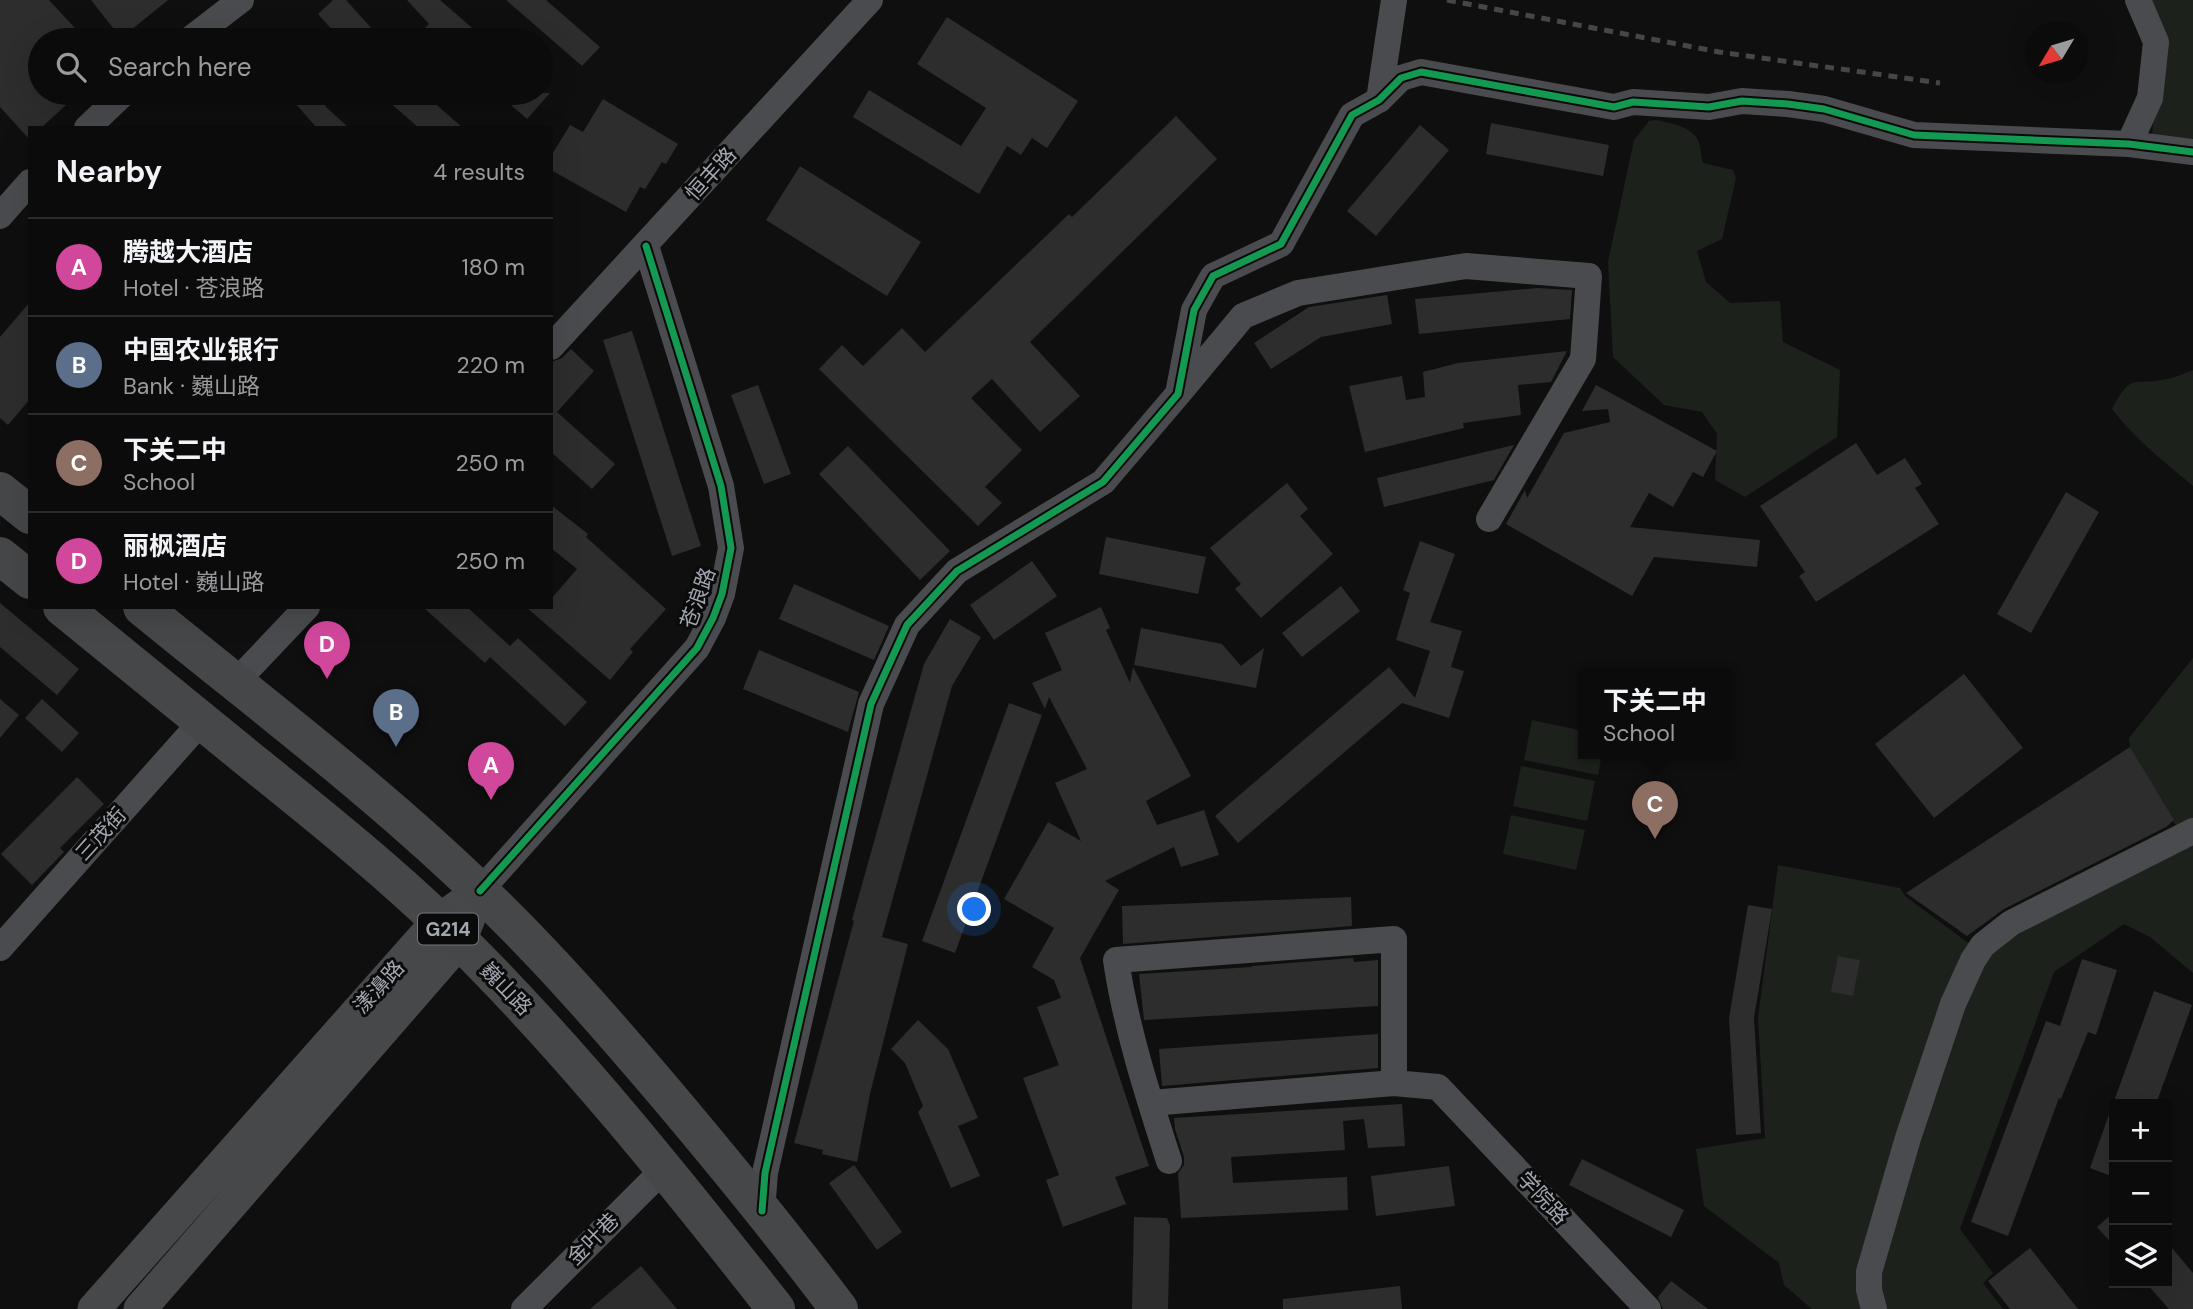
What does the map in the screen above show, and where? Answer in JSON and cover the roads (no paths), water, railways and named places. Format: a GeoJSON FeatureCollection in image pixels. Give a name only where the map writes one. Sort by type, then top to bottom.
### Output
{"type":"FeatureCollection","features":[{"type":"Feature","properties":{"kind":"highway"},"geometry":{"type":"LineString","coordinates":[[0,491],[28,513]]}},
{"type":"Feature","properties":{"kind":"highway"},"geometry":{"type":"LineString","coordinates":[[0,556],[28,578]]}},
{"type":"Feature","properties":{"kind":"highway","name":"巍山路"},"geometry":{"type":"LineString","coordinates":[[64,609],[349,841],[449,931],[531,1016],[663,1170],[776,1309]]}},
{"type":"Feature","properties":{"kind":"highway","name":"G214"},"geometry":{"type":"LineString","coordinates":[[144,609],[393,812],[480,891],[544,955],[593,1009],[762,1210],[839,1309]]}},
{"type":"Feature","properties":{"kind":"main road","name":"漾濞路"},"geometry":{"type":"LineString","coordinates":[[140,1309],[480,891]]}},
{"type":"Feature","properties":{"kind":"main road","name":"漾濞路"},"geometry":{"type":"LineString","coordinates":[[94,1309],[449,931]]}},
{"type":"Feature","properties":{"kind":"street"},"geometry":{"type":"LineString","coordinates":[[205,28],[242,0]]}},
{"type":"Feature","properties":{"kind":"street","name":"恒丰路"},"geometry":{"type":"LineString","coordinates":[[553,345],[870,0]]}},
{"type":"Feature","properties":{"kind":"street"},"geometry":{"type":"LineString","coordinates":[[1379,100],[1394,0]]}},
{"type":"Feature","properties":{"kind":"street"},"geometry":{"type":"LineString","coordinates":[[2129,144],[2150,97],[2156,42],[2138,0]]}},
{"type":"Feature","properties":{"kind":"street"},"geometry":{"type":"LineString","coordinates":[[1178,394],[1194,310],[1213,276],[1281,244],[1352,115],[1379,100],[1401,78],[1421,72],[1614,107],[1633,102],[1709,107],[1742,101],[1788,104],[1824,109],[1914,135],[2129,144],[2193,152]]}},
{"type":"Feature","properties":{"kind":"street"},"geometry":{"type":"LineString","coordinates":[[89,126],[111,105]]}},
{"type":"Feature","properties":{"kind":"street"},"geometry":{"type":"LineString","coordinates":[[0,216],[28,184]]}},
{"type":"Feature","properties":{"kind":"street","name":"苍浪路"},"geometry":{"type":"LineString","coordinates":[[480,891],[698,648],[722,594],[732,548],[721,486],[646,246]]}},
{"type":"Feature","properties":{"kind":"street"},"geometry":{"type":"LineString","coordinates":[[762,1210],[765,1173],[871,704],[906,625],[957,571],[1103,482],[1242,316],[1298,293],[1466,266],[1589,276],[1583,359],[1489,519]]}},
{"type":"Feature","properties":{"kind":"street"},"geometry":{"type":"LineString","coordinates":[[235,683],[305,609]]}},
{"type":"Feature","properties":{"kind":"street","name":"三茂街"},"geometry":{"type":"LineString","coordinates":[[0,948],[202,721]]}},
{"type":"Feature","properties":{"kind":"street"},"geometry":{"type":"LineString","coordinates":[[1874,1309],[1869,1290],[1869,1272],[1908,1138],[1953,1004],[1973,960],[1983,945],[2011,923],[2193,831]]}},
{"type":"Feature","properties":{"kind":"street"},"geometry":{"type":"LineString","coordinates":[[1151,1103],[1394,1083],[1394,939],[1116,960],[1151,1103],[1169,1161]]}},
{"type":"Feature","properties":{"kind":"street","name":"学院路"},"geometry":{"type":"LineString","coordinates":[[1394,1083],[1438,1087],[1648,1309]]}},
{"type":"Feature","properties":{"kind":"street","name":"金叶巷"},"geometry":{"type":"LineString","coordinates":[[523,1309],[663,1170]]}},
{"type":"Feature","properties":{"kind":"railway"},"geometry":{"type":"LineString","coordinates":[[1447,0],[1719,52],[1940,83]]}},
{"type":"Feature","properties":{"kind":"place","name":"丽枫酒店"},"geometry":{"type":"Point","coordinates":[327,679]}},
{"type":"Feature","properties":{"kind":"place","name":"中国农业银行"},"geometry":{"type":"Point","coordinates":[396,747]}},
{"type":"Feature","properties":{"kind":"place","name":"腾越大酒店"},"geometry":{"type":"Point","coordinates":[491,800]}},
{"type":"Feature","properties":{"kind":"place","name":"下关二中"},"geometry":{"type":"Point","coordinates":[1655,839]}}]}
